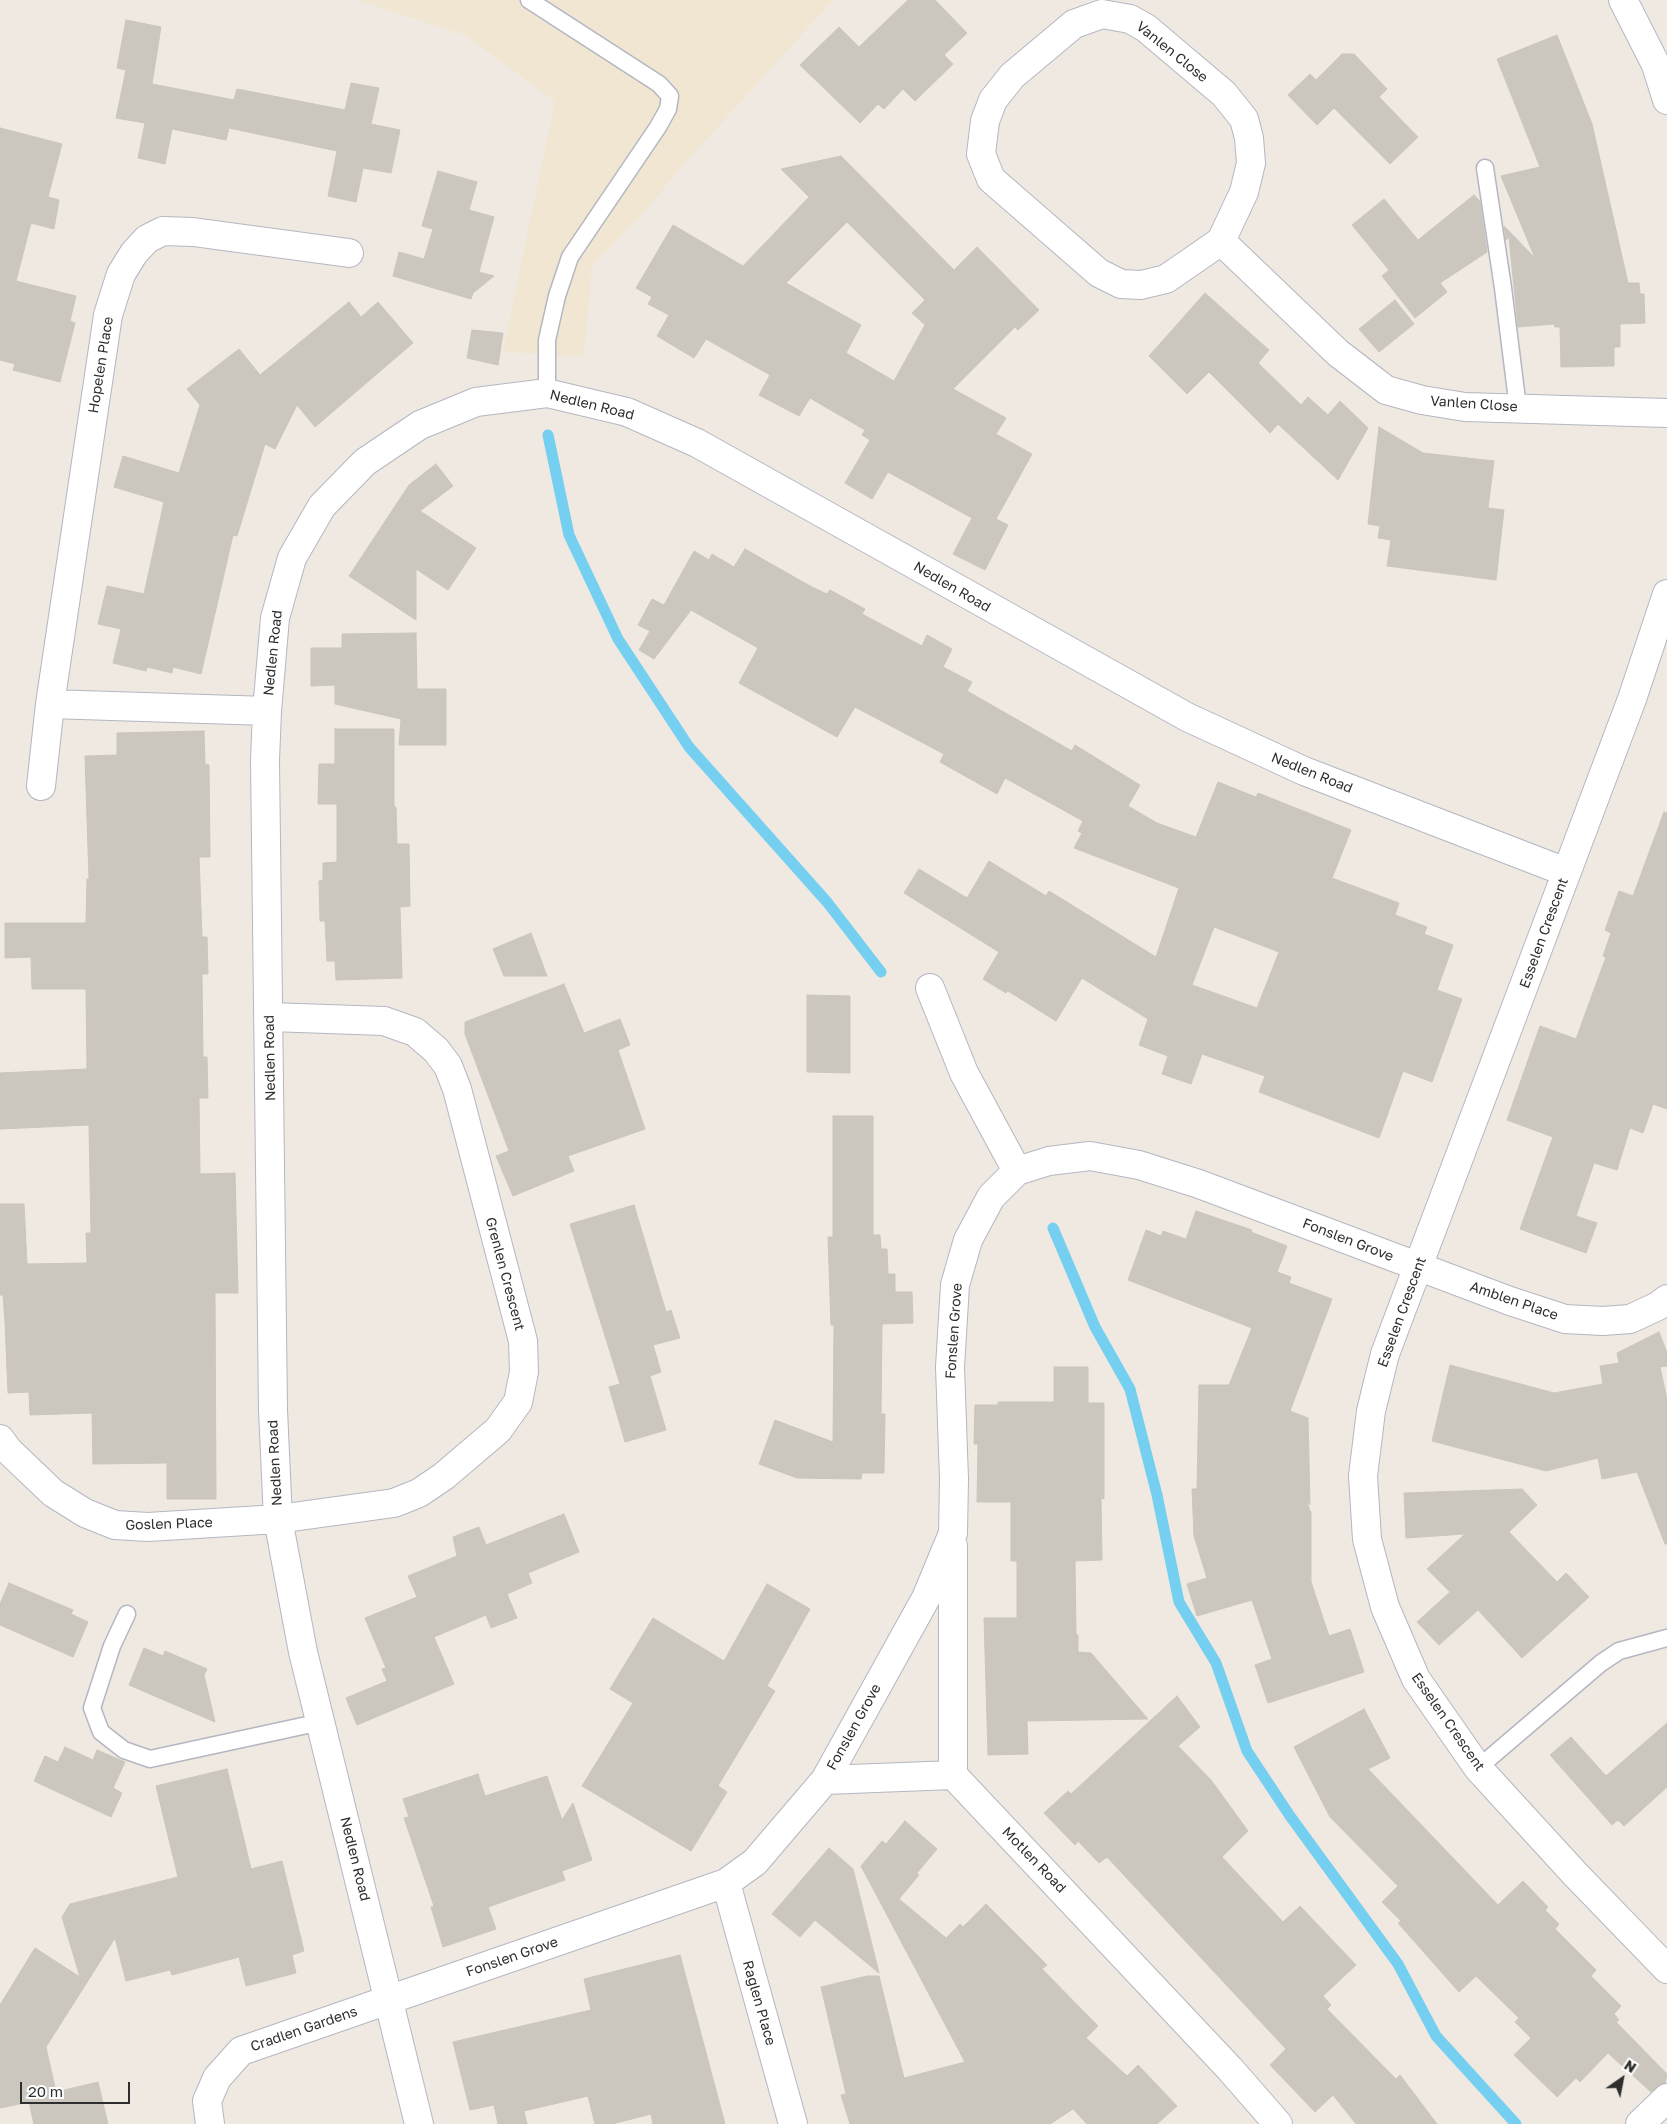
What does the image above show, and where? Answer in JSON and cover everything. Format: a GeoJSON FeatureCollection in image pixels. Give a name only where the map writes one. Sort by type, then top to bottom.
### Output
{"type":"FeatureCollection","features":[{"type":"Feature","properties":{"kind":"street"},"geometry":{"type":"LineString","coordinates":[[1622,0],[1656,65],[1667,100]]}},
{"type":"Feature","properties":{"kind":"street","name":"Vanlen Close"},"geometry":{"type":"LineString","coordinates":[[1102,14],[1130,19],[1146,28],[1224,94],[1244,118],[1249,138],[1251,163],[1244,192],[1221,241],[1166,279],[1141,285],[1121,284],[1099,273],[991,179],[981,154],[985,121],[993,100],[1012,76],[1074,24],[1102,14]]}},
{"type":"Feature","properties":{"kind":"street","name":"Hopelen Place"},"geometry":{"type":"LineString","coordinates":[[41,786],[50,704],[108,315],[121,274],[134,253],[147,239],[163,231],[193,232],[350,253]]}},
{"type":"Feature","properties":{"kind":"street","name":"Vanlen Close"},"geometry":{"type":"LineString","coordinates":[[1221,241],[1338,353],[1386,390],[1422,400],[1465,407],[1667,413]]}},
{"type":"Feature","properties":{"kind":"street","name":"Nedlen Road"},"geometry":{"type":"LineString","coordinates":[[420,2124],[301,1643],[278,1519],[273,1410],[270,1017],[265,760],[267,711],[275,618],[292,558],[322,506],[365,462],[420,425],[476,402],[547,393],[627,412],[697,443],[1020,626],[1212,730],[1304,771],[1566,872]]}},
{"type":"Feature","properties":{"kind":"street","name":"Esselen Crescent"},"geometry":{"type":"LineString","coordinates":[[1667,594],[1632,699],[1385,1354],[1371,1411],[1363,1476],[1367,1539],[1385,1607],[1416,1679],[1478,1768],[1576,1875],[1667,1970]]}},
{"type":"Feature","properties":{"kind":"street"},"geometry":{"type":"LineString","coordinates":[[50,704],[267,711]]}},
{"type":"Feature","properties":{"kind":"street"},"geometry":{"type":"LineString","coordinates":[[930,988],[964,1073],[1017,1171]]}},
{"type":"Feature","properties":{"kind":"street","name":"Grenlen Crescent"},"geometry":{"type":"LineString","coordinates":[[270,1017],[384,1021],[415,1032],[436,1050],[448,1066],[457,1089],[523,1341],[524,1372],[518,1402],[498,1430],[444,1476],[418,1493],[394,1503],[278,1519]]}},
{"type":"Feature","properties":{"kind":"street","name":"Fonslen Grove"},"geometry":{"type":"LineString","coordinates":[[390,1999],[726,1882],[755,1862],[825,1780],[926,1598],[953,1534],[954,1479],[950,1367],[955,1285],[968,1240],[991,1197],[1017,1171],[1049,1161],[1090,1156],[1139,1165],[1199,1184],[1418,1267]]}},
{"type":"Feature","properties":{"kind":"street","name":"Amblen Place"},"geometry":{"type":"LineString","coordinates":[[1418,1267],[1565,1319],[1603,1321],[1630,1319],[1667,1300]]}},
{"type":"Feature","properties":{"kind":"street","name":"Goslen Place"},"geometry":{"type":"LineString","coordinates":[[0,1439],[8,1450],[53,1494],[85,1513],[115,1525],[148,1527],[278,1519]]}},
{"type":"Feature","properties":{"kind":"street"},"geometry":{"type":"LineString","coordinates":[[953,1534],[953,1775]]}},
{"type":"Feature","properties":{"kind":"street","name":"Fonslen Grove"},"geometry":{"type":"LineString","coordinates":[[825,1780],[953,1775]]}},
{"type":"Feature","properties":{"kind":"street","name":"Motlen Road"},"geometry":{"type":"LineString","coordinates":[[953,1775],[1230,2069],[1278,2124]]}},
{"type":"Feature","properties":{"kind":"street","name":"Raglen Place"},"geometry":{"type":"LineString","coordinates":[[726,1882],[793,2124]]}},
{"type":"Feature","properties":{"kind":"street","name":"Cradlen Gardens"},"geometry":{"type":"LineString","coordinates":[[210,2124],[207,2101],[210,2093],[217,2078],[241,2050],[390,1999]]}},
{"type":"Feature","properties":{"kind":"street"},"geometry":{"type":"LineString","coordinates":[[1640,2124],[1667,2098]]}},
{"type":"Feature","properties":{"kind":"lane"},"geometry":{"type":"LineString","coordinates":[[528,0],[659,84],[670,96],[668,109],[658,127],[570,257],[557,296],[547,340],[547,393]]}},
{"type":"Feature","properties":{"kind":"lane"},"geometry":{"type":"LineString","coordinates":[[1485,168],[1518,408]]}},
{"type":"Feature","properties":{"kind":"lane"},"geometry":{"type":"LineString","coordinates":[[126,1614],[112,1646],[92,1708],[101,1732],[124,1750],[150,1759],[321,1722]]}},
{"type":"Feature","properties":{"kind":"lane"},"geometry":{"type":"LineString","coordinates":[[1478,1768],[1601,1663],[1619,1651],[1667,1638]]}},
{"type":"Feature","properties":{"kind":"shaded area"},"geometry":{"type":"Polygon","coordinates":[[[358,0],[833,0],[675,174],[649,207],[592,265],[584,356],[503,352],[555,101],[465,35],[358,0]]]}},
{"type":"Feature","properties":{"kind":"building"},"geometry":{"type":"Polygon","coordinates":[[[908,0],[935,0],[967,33],[944,55],[953,64],[915,101],[903,89],[884,109],[878,104],[860,123],[800,65],[839,27],[859,47],[908,0]]]}},
{"type":"Feature","properties":{"kind":"building"},"geometry":{"type":"Polygon","coordinates":[[[126,20],[161,27],[152,84],[234,100],[237,89],[345,110],[351,83],[379,88],[371,124],[400,130],[391,173],[363,168],[356,202],[328,196],[337,151],[229,128],[226,140],[172,129],[165,164],[138,158],[145,123],[116,118],[126,70],[117,68],[126,20]]]}},
{"type":"Feature","properties":{"kind":"building"},"geometry":{"type":"Polygon","coordinates":[[[1557,35],[1592,124],[1628,283],[1639,283],[1640,294],[1644,294],[1645,323],[1620,324],[1620,347],[1614,347],[1614,366],[1561,367],[1560,327],[1555,327],[1554,324],[1518,327],[1509,237],[1506,240],[1504,226],[1535,258],[1501,176],[1540,167],[1497,59],[1557,35]]]}},
{"type":"Feature","properties":{"kind":"building"},"geometry":{"type":"Polygon","coordinates":[[[1342,54],[1354,54],[1387,89],[1379,97],[1418,137],[1390,164],[1334,108],[1317,125],[1288,95],[1310,74],[1316,80],[1342,54]]]}},
{"type":"Feature","properties":{"kind":"building"},"geometry":{"type":"Polygon","coordinates":[[[0,128],[62,144],[48,197],[59,200],[54,229],[31,223],[16,281],[76,296],[70,321],[75,323],[60,382],[13,370],[15,364],[0,360],[0,128]]]}},
{"type":"Feature","properties":{"kind":"building"},"geometry":{"type":"Polygon","coordinates":[[[841,156],[954,270],[977,247],[1039,310],[1018,330],[1015,327],[953,389],[1006,418],[996,434],[1032,454],[996,519],[1008,525],[985,570],[953,554],[972,518],[888,472],[872,499],[845,483],[870,440],[862,435],[865,430],[810,398],[799,416],[759,395],[770,375],[706,339],[694,358],[657,336],[669,315],[648,304],[652,297],[636,288],[673,225],[743,266],[809,197],[781,169],[841,156]],[[847,222],[786,283],[861,325],[846,353],[894,381],[925,325],[912,313],[925,300],[847,222]]]}},
{"type":"Feature","properties":{"kind":"building"},"geometry":{"type":"Polygon","coordinates":[[[438,171],[477,182],[469,210],[494,217],[479,272],[494,276],[473,293],[471,299],[393,276],[399,252],[424,259],[433,229],[422,226],[438,171]]]}},
{"type":"Feature","properties":{"kind":"building"},"geometry":{"type":"Polygon","coordinates":[[[1474,195],[1480,201],[1487,252],[1440,283],[1447,292],[1415,318],[1382,276],[1389,270],[1352,225],[1384,199],[1418,240],[1474,195]]]}},
{"type":"Feature","properties":{"kind":"building"},"geometry":{"type":"Polygon","coordinates":[[[1205,293],[1269,350],[1258,363],[1301,405],[1308,397],[1328,415],[1340,401],[1368,428],[1338,480],[1278,424],[1270,433],[1209,372],[1187,394],[1149,356],[1205,293]]]}},
{"type":"Feature","properties":{"kind":"building"},"geometry":{"type":"Polygon","coordinates":[[[1395,300],[1414,324],[1379,352],[1359,329],[1395,300]]]}},
{"type":"Feature","properties":{"kind":"building"},"geometry":{"type":"Polygon","coordinates":[[[349,302],[361,317],[378,302],[413,343],[315,427],[297,405],[275,449],[265,444],[237,536],[233,535],[201,674],[173,667],[172,673],[147,667],[146,671],[113,663],[121,629],[98,624],[107,586],[144,594],[164,502],[114,487],[123,456],[179,473],[200,405],[187,389],[239,349],[260,375],[349,302]]]}},
{"type":"Feature","properties":{"kind":"building"},"geometry":{"type":"Polygon","coordinates":[[[472,330],[503,333],[498,365],[467,358],[472,330]]]}},
{"type":"Feature","properties":{"kind":"building"},"geometry":{"type":"Polygon","coordinates":[[[1379,427],[1423,453],[1494,461],[1488,508],[1504,510],[1496,580],[1387,566],[1391,540],[1378,538],[1380,526],[1368,524],[1379,427]]]}},
{"type":"Feature","properties":{"kind":"building"},"geometry":{"type":"Polygon","coordinates":[[[436,464],[453,486],[420,511],[476,548],[448,590],[416,569],[416,620],[349,576],[409,485],[436,464]]]}},
{"type":"Feature","properties":{"kind":"building"},"geometry":{"type":"Polygon","coordinates":[[[745,549],[810,586],[827,594],[830,590],[865,609],[862,614],[922,646],[927,635],[952,649],[943,667],[972,682],[967,691],[1072,751],[1075,745],[1140,785],[1128,806],[1157,823],[1196,837],[1218,782],[1256,797],[1258,793],[1351,830],[1332,878],[1399,903],[1395,915],[1427,927],[1424,934],[1453,945],[1437,990],[1462,999],[1432,1082],[1403,1071],[1379,1138],[1259,1092],[1265,1076],[1202,1054],[1191,1084],[1162,1074],[1168,1056],[1139,1045],[1148,1019],[1082,978],[1056,1021],[1008,991],[1006,993],[983,979],[999,952],[904,893],[919,869],[967,898],[989,861],[1046,896],[1049,891],[1156,957],[1179,888],[1074,848],[1082,833],[1078,831],[1083,821],[1005,778],[997,794],[940,762],[944,754],[855,707],[837,737],[739,683],[758,648],[691,610],[654,659],[639,650],[650,631],[638,625],[652,599],[664,605],[694,551],[709,560],[712,554],[734,567],[745,549]],[[1214,927],[1192,985],[1257,1008],[1279,952],[1214,927]]]}},
{"type":"Feature","properties":{"kind":"building"},"geometry":{"type":"Polygon","coordinates":[[[416,633],[417,689],[446,689],[446,745],[399,745],[401,719],[335,704],[335,685],[311,686],[311,648],[342,648],[342,634],[416,633]]]}},
{"type":"Feature","properties":{"kind":"building"},"geometry":{"type":"Polygon","coordinates":[[[335,729],[394,729],[394,807],[396,807],[397,844],[409,844],[410,906],[400,907],[402,978],[336,980],[335,961],[327,961],[325,921],[320,921],[319,881],[323,880],[323,863],[337,862],[337,804],[318,804],[319,764],[335,764],[335,729]]]}},
{"type":"Feature","properties":{"kind":"building"},"geometry":{"type":"Polygon","coordinates":[[[204,731],[205,764],[209,765],[210,857],[199,857],[202,937],[207,937],[208,974],[202,974],[203,1057],[207,1057],[208,1098],[199,1098],[200,1174],[235,1173],[238,1293],[215,1293],[216,1499],[167,1499],[167,1463],[93,1464],[92,1413],[30,1415],[29,1392],[8,1393],[3,1295],[0,1295],[0,1204],[24,1204],[27,1264],[87,1263],[86,1233],[91,1233],[89,1125],[0,1129],[0,1073],[87,1069],[86,989],[32,989],[31,957],[5,958],[5,923],[86,923],[87,879],[89,879],[85,756],[117,755],[117,733],[204,731]]]}},
{"type":"Feature","properties":{"kind":"building"},"geometry":{"type":"Polygon","coordinates":[[[1664,812],[1667,813],[1667,1109],[1653,1104],[1643,1133],[1630,1128],[1617,1170],[1594,1163],[1576,1216],[1597,1223],[1586,1253],[1520,1229],[1553,1137],[1507,1120],[1540,1026],[1576,1039],[1606,957],[1603,956],[1611,933],[1605,930],[1619,891],[1633,896],[1664,812]]]}},
{"type":"Feature","properties":{"kind":"building"},"geometry":{"type":"Polygon","coordinates":[[[531,933],[547,976],[504,976],[493,949],[531,933]]]}},
{"type":"Feature","properties":{"kind":"building"},"geometry":{"type":"Polygon","coordinates":[[[564,984],[584,1033],[620,1019],[630,1045],[618,1050],[645,1129],[568,1156],[574,1171],[513,1196],[496,1156],[509,1151],[465,1034],[465,1022],[564,984]]]}},
{"type":"Feature","properties":{"kind":"building"},"geometry":{"type":"Polygon","coordinates":[[[807,995],[850,996],[850,1073],[807,1072],[807,995]]]}},
{"type":"Feature","properties":{"kind":"building"},"geometry":{"type":"Polygon","coordinates":[[[833,1116],[873,1116],[873,1235],[880,1235],[881,1249],[887,1249],[888,1274],[895,1274],[895,1292],[912,1292],[913,1323],[882,1324],[881,1414],[885,1414],[884,1473],[862,1473],[861,1479],[797,1478],[759,1464],[775,1420],[833,1442],[834,1325],[831,1325],[828,1237],[833,1237],[833,1116]]]}},
{"type":"Feature","properties":{"kind":"building"},"geometry":{"type":"Polygon","coordinates":[[[634,1205],[666,1312],[671,1310],[680,1338],[653,1345],[661,1372],[650,1376],[666,1430],[625,1442],[609,1387],[620,1384],[570,1224],[634,1205]]]}},
{"type":"Feature","properties":{"kind":"building"},"geometry":{"type":"Polygon","coordinates":[[[1196,1211],[1252,1230],[1251,1232],[1287,1246],[1277,1272],[1291,1277],[1289,1283],[1332,1299],[1290,1411],[1308,1418],[1310,1505],[1306,1500],[1311,1513],[1311,1582],[1329,1636],[1350,1629],[1364,1672],[1268,1703],[1255,1665],[1272,1659],[1252,1600],[1197,1616],[1187,1584],[1207,1578],[1194,1536],[1192,1489],[1197,1489],[1199,1385],[1229,1385],[1252,1328],[1128,1280],[1146,1230],[1161,1236],[1163,1231],[1186,1239],[1196,1211]]]}},
{"type":"Feature","properties":{"kind":"building"},"geometry":{"type":"Polygon","coordinates":[[[1659,1332],[1667,1353],[1667,1366],[1660,1367],[1667,1400],[1667,1544],[1665,1544],[1637,1472],[1602,1479],[1598,1458],[1546,1471],[1432,1441],[1450,1365],[1554,1393],[1603,1384],[1600,1366],[1619,1363],[1617,1353],[1659,1332]]]}},
{"type":"Feature","properties":{"kind":"building"},"geometry":{"type":"Polygon","coordinates":[[[1054,1367],[1088,1367],[1088,1403],[1104,1403],[1104,1499],[1101,1498],[1102,1560],[1075,1561],[1078,1652],[1091,1653],[1148,1719],[1027,1721],[1028,1754],[988,1755],[984,1618],[1017,1618],[1017,1561],[1011,1561],[1011,1502],[977,1502],[978,1444],[974,1444],[975,1405],[998,1405],[998,1402],[1054,1402],[1054,1367]]]}},
{"type":"Feature","properties":{"kind":"building"},"geometry":{"type":"Polygon","coordinates":[[[1522,1489],[1537,1505],[1509,1532],[1557,1582],[1566,1573],[1589,1597],[1522,1658],[1478,1610],[1439,1645],[1417,1622],[1450,1592],[1427,1569],[1465,1534],[1406,1538],[1404,1493],[1522,1489]]]}},
{"type":"Feature","properties":{"kind":"building"},"geometry":{"type":"Polygon","coordinates":[[[564,1514],[579,1552],[528,1573],[532,1583],[507,1594],[517,1618],[491,1628],[486,1615],[434,1637],[454,1684],[357,1725],[346,1698],[387,1681],[382,1669],[386,1668],[365,1618],[417,1597],[408,1576],[457,1556],[453,1537],[479,1527],[486,1545],[564,1514]]]}},
{"type":"Feature","properties":{"kind":"building"},"geometry":{"type":"Polygon","coordinates":[[[9,1583],[73,1610],[71,1614],[88,1622],[73,1657],[0,1625],[0,1604],[9,1583]]]}},
{"type":"Feature","properties":{"kind":"building"},"geometry":{"type":"Polygon","coordinates":[[[767,1584],[810,1609],[767,1686],[775,1691],[718,1786],[727,1792],[691,1851],[582,1786],[633,1703],[610,1689],[653,1618],[724,1661],[767,1584]]]}},
{"type":"Feature","properties":{"kind":"building"},"geometry":{"type":"Polygon","coordinates":[[[144,1648],[163,1656],[165,1651],[207,1669],[204,1675],[215,1722],[129,1685],[144,1648]]]}},
{"type":"Feature","properties":{"kind":"building"},"geometry":{"type":"Polygon","coordinates":[[[1177,1696],[1200,1727],[1178,1746],[1211,1780],[1248,1831],[1222,1857],[1283,1922],[1300,1906],[1356,1965],[1323,1996],[1331,2005],[1327,2009],[1396,2079],[1400,2075],[1437,2124],[1356,2124],[1333,2095],[1315,2112],[1270,2065],[1286,2049],[1107,1857],[1099,1863],[1078,1841],[1075,1845],[1044,1813],[1068,1791],[1071,1794],[1177,1696]]]}},
{"type":"Feature","properties":{"kind":"building"},"geometry":{"type":"Polygon","coordinates":[[[1364,1709],[1390,1758],[1368,1769],[1498,1905],[1523,1881],[1548,1907],[1545,1910],[1559,1924],[1555,1929],[1596,1970],[1591,1976],[1621,2006],[1614,2014],[1619,2020],[1616,2022],[1667,2074],[1665,2083],[1651,2092],[1608,2053],[1580,2082],[1576,2078],[1557,2097],[1514,2055],[1531,2038],[1515,2022],[1519,2018],[1476,1976],[1459,1992],[1398,1923],[1401,1921],[1382,1902],[1398,1886],[1330,1817],[1294,1747],[1364,1709]]]}},
{"type":"Feature","properties":{"kind":"building"},"geometry":{"type":"Polygon","coordinates":[[[1667,1723],[1667,1787],[1624,1826],[1618,1820],[1612,1825],[1550,1755],[1571,1737],[1606,1776],[1667,1723]]]}},
{"type":"Feature","properties":{"kind":"building"},"geometry":{"type":"Polygon","coordinates":[[[65,1747],[93,1760],[97,1750],[125,1762],[113,1788],[122,1793],[111,1817],[34,1781],[45,1756],[58,1762],[65,1747]]]}},
{"type":"Feature","properties":{"kind":"building"},"geometry":{"type":"Polygon","coordinates":[[[227,1769],[251,1869],[282,1861],[304,1951],[292,1955],[296,1973],[246,1986],[239,1957],[172,1975],[170,1970],[126,1981],[115,1938],[46,2047],[56,2092],[98,2082],[108,2124],[34,2124],[29,2102],[0,2108],[0,2005],[35,1948],[80,1977],[62,1917],[70,1904],[178,1877],[156,1786],[227,1769]]]}},
{"type":"Feature","properties":{"kind":"building"},"geometry":{"type":"Polygon","coordinates":[[[478,1774],[485,1796],[547,1776],[562,1820],[573,1803],[592,1860],[562,1871],[565,1880],[488,1907],[496,1929],[443,1947],[431,1907],[434,1906],[404,1818],[409,1817],[403,1799],[478,1774]]]}},
{"type":"Feature","properties":{"kind":"building"},"geometry":{"type":"Polygon","coordinates":[[[905,1821],[937,1849],[899,1899],[946,1938],[960,1924],[963,1927],[986,1904],[1047,1965],[1042,1969],[1098,2026],[1086,2038],[1127,2076],[1138,2065],[1177,2106],[1157,2124],[1087,2124],[1073,2109],[1050,2124],[850,2124],[841,2095],[846,2094],[821,1987],[867,1976],[879,1976],[904,2078],[965,2062],[861,1866],[882,1841],[886,1844],[905,1821]]]}},
{"type":"Feature","properties":{"kind":"building"},"geometry":{"type":"Polygon","coordinates":[[[829,1848],[853,1869],[879,1973],[815,1920],[800,1937],[772,1914],[829,1848]]]}},
{"type":"Feature","properties":{"kind":"building"},"geometry":{"type":"Polygon","coordinates":[[[680,1955],[725,2124],[653,2124],[651,2114],[612,2124],[595,2124],[588,2096],[524,2111],[527,2124],[498,2124],[494,2105],[470,2110],[453,2042],[591,2010],[584,1979],[680,1955]]]}},
{"type":"Feature","properties":{"kind":"waterway"},"geometry":{"type":"LineString","coordinates":[[548,435],[569,535],[618,639],[689,747],[827,902],[881,972]]}},
{"type":"Feature","properties":{"kind":"waterway"},"geometry":{"type":"LineString","coordinates":[[1053,1228],[1095,1327],[1130,1389],[1157,1495],[1179,1602],[1216,1663],[1247,1751],[1290,1816],[1398,1964],[1436,2036],[1516,2124]]}}]}
